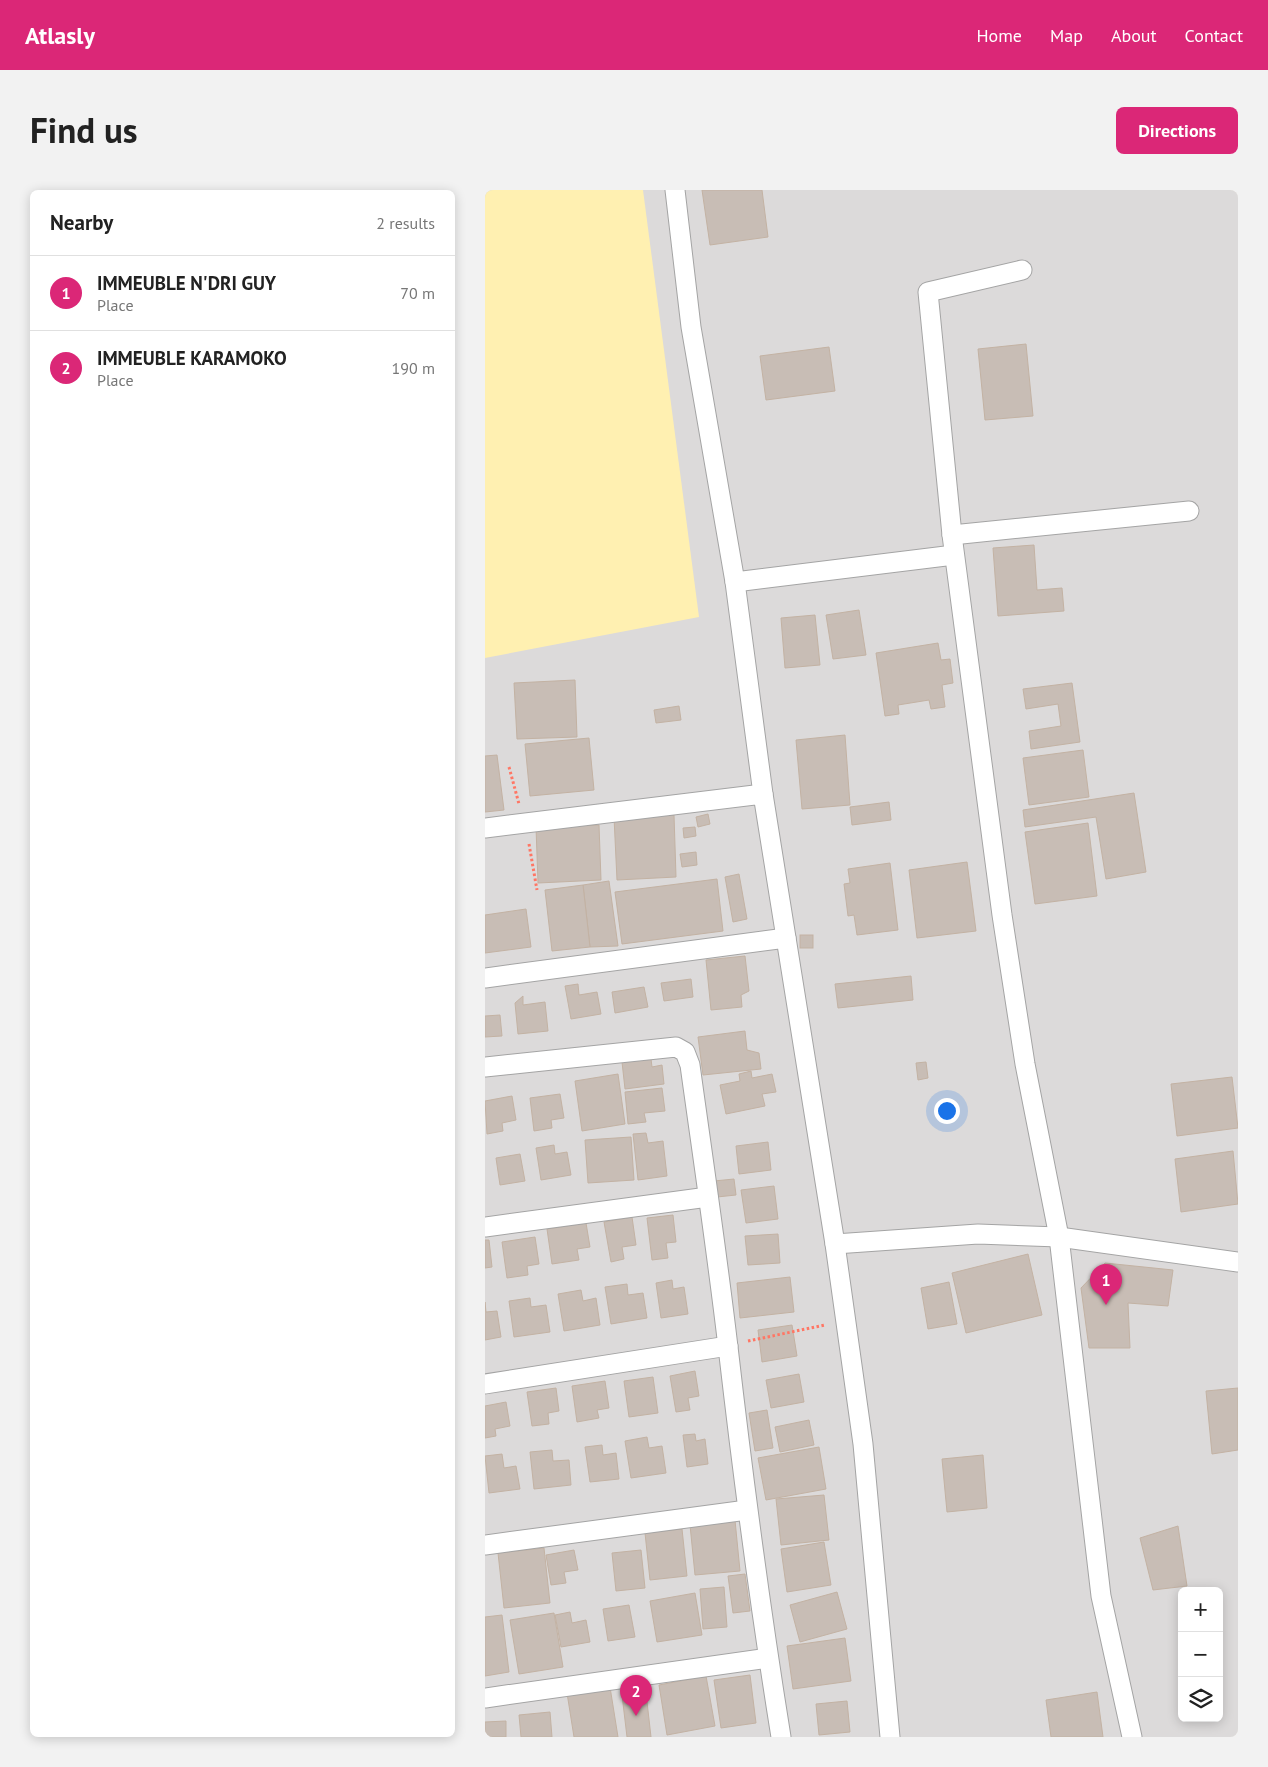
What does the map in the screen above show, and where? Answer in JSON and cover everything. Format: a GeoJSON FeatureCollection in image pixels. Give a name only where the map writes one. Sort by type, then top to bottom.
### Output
{"type":"FeatureCollection","features":[{"type":"Feature","properties":{"kind":"street"},"geometry":{"type":"LineString","coordinates":[[675,190],[691,327],[735,582],[763,794],[846,1320],[863,1444],[890,1737]]}},
{"type":"Feature","properties":{"kind":"street"},"geometry":{"type":"LineString","coordinates":[[1022,270],[928,292],[954,555],[1002,915],[1025,1064],[1059,1236],[1101,1596],[1133,1737]]}},
{"type":"Feature","properties":{"kind":"street"},"geometry":{"type":"LineString","coordinates":[[952,535],[1189,511]]}},
{"type":"Feature","properties":{"kind":"street"},"geometry":{"type":"LineString","coordinates":[[735,582],[954,555]]}},
{"type":"Feature","properties":{"kind":"street"},"geometry":{"type":"LineString","coordinates":[[485,828],[763,794]]}},
{"type":"Feature","properties":{"kind":"street"},"geometry":{"type":"LineString","coordinates":[[485,978],[786,938]]}},
{"type":"Feature","properties":{"kind":"street"},"geometry":{"type":"LineString","coordinates":[[485,1067],[676,1047],[685,1052],[690,1065],[728,1346],[747,1510],[781,1737]]}},
{"type":"Feature","properties":{"kind":"street"},"geometry":{"type":"LineString","coordinates":[[485,1227],[708,1197]]}},
{"type":"Feature","properties":{"kind":"street"},"geometry":{"type":"LineString","coordinates":[[835,1244],[978,1234],[1059,1236],[1238,1262]]}},
{"type":"Feature","properties":{"kind":"street"},"geometry":{"type":"LineString","coordinates":[[485,1384],[728,1346]]}},
{"type":"Feature","properties":{"kind":"street"},"geometry":{"type":"LineString","coordinates":[[485,1545],[747,1510]]}},
{"type":"Feature","properties":{"kind":"street"},"geometry":{"type":"LineString","coordinates":[[485,1698],[768,1658]]}},
{"type":"Feature","properties":{"kind":"path"},"geometry":{"type":"LineString","coordinates":[[728,1346],[846,1320]]}},
{"type":"Feature","properties":{"kind":"shaded area"},"geometry":{"type":"Polygon","coordinates":[[[485,190],[1238,190],[1238,1737],[485,1737],[485,190]]]}},
{"type":"Feature","properties":{"kind":"sand"},"geometry":{"type":"Polygon","coordinates":[[[485,190],[643,190],[699,617],[485,658],[485,190]]]}},
{"type":"Feature","properties":{"kind":"building"},"geometry":{"type":"Polygon","coordinates":[[[702,190],[762,190],[768,237],[710,245],[702,190]]]}},
{"type":"Feature","properties":{"kind":"building"},"geometry":{"type":"Polygon","coordinates":[[[1026,344],[1033,416],[985,420],[978,349],[1026,344]]]}},
{"type":"Feature","properties":{"kind":"building"},"geometry":{"type":"Polygon","coordinates":[[[829,347],[835,391],[766,400],[760,356],[829,347]]]}},
{"type":"Feature","properties":{"kind":"building"},"geometry":{"type":"Polygon","coordinates":[[[1034,545],[1037,590],[1062,588],[1064,611],[998,616],[993,548],[1034,545]]]}},
{"type":"Feature","properties":{"kind":"building"},"geometry":{"type":"Polygon","coordinates":[[[859,610],[866,655],[833,659],[826,615],[859,610]]]}},
{"type":"Feature","properties":{"kind":"building"},"geometry":{"type":"Polygon","coordinates":[[[815,615],[820,665],[785,668],[781,618],[815,615]]]}},
{"type":"Feature","properties":{"kind":"building"},"geometry":{"type":"Polygon","coordinates":[[[938,643],[941,660],[950,659],[953,683],[942,685],[945,707],[931,709],[929,700],[898,705],[899,714],[885,716],[876,653],[938,643]]]}},
{"type":"Feature","properties":{"kind":"building"},"geometry":{"type":"Polygon","coordinates":[[[575,680],[577,737],[517,739],[514,683],[575,680]]]}},
{"type":"Feature","properties":{"kind":"building"},"geometry":{"type":"Polygon","coordinates":[[[1072,683],[1080,742],[1031,749],[1029,731],[1061,726],[1058,704],[1026,709],[1023,689],[1072,683]]]}},
{"type":"Feature","properties":{"kind":"building"},"geometry":{"type":"Polygon","coordinates":[[[679,706],[681,720],[656,723],[654,710],[679,706]]]}},
{"type":"Feature","properties":{"kind":"building"},"geometry":{"type":"Polygon","coordinates":[[[845,735],[850,805],[802,809],[796,740],[845,735]]]}},
{"type":"Feature","properties":{"kind":"building"},"geometry":{"type":"Polygon","coordinates":[[[589,738],[594,790],[530,796],[525,744],[589,738]]]}},
{"type":"Feature","properties":{"kind":"building"},"geometry":{"type":"Polygon","coordinates":[[[1083,750],[1089,797],[1029,805],[1023,758],[1083,750]]]}},
{"type":"Feature","properties":{"kind":"building"},"geometry":{"type":"Polygon","coordinates":[[[497,755],[504,810],[485,812],[485,756],[497,755]]]}},
{"type":"Feature","properties":{"kind":"building"},"geometry":{"type":"Polygon","coordinates":[[[1134,793],[1146,872],[1106,879],[1096,817],[1025,827],[1023,810],[1134,793]]]}},
{"type":"Feature","properties":{"kind":"building"},"geometry":{"type":"Polygon","coordinates":[[[889,802],[891,820],[852,825],[850,807],[889,802]]]}},
{"type":"Feature","properties":{"kind":"building"},"geometry":{"type":"Polygon","coordinates":[[[708,814],[710,824],[698,827],[696,817],[708,814]]]}},
{"type":"Feature","properties":{"kind":"building"},"geometry":{"type":"Polygon","coordinates":[[[674,815],[676,877],[617,880],[614,817],[674,815]]]}},
{"type":"Feature","properties":{"kind":"building"},"geometry":{"type":"Polygon","coordinates":[[[1088,823],[1097,896],[1035,904],[1025,832],[1088,823]]]}},
{"type":"Feature","properties":{"kind":"building"},"geometry":{"type":"Polygon","coordinates":[[[599,825],[601,880],[538,883],[536,827],[599,825]]]}},
{"type":"Feature","properties":{"kind":"building"},"geometry":{"type":"Polygon","coordinates":[[[695,827],[696,836],[684,838],[683,828],[695,827]]]}},
{"type":"Feature","properties":{"kind":"building"},"geometry":{"type":"Polygon","coordinates":[[[696,852],[697,865],[682,867],[680,854],[696,852]]]}},
{"type":"Feature","properties":{"kind":"building"},"geometry":{"type":"Polygon","coordinates":[[[967,862],[976,931],[917,938],[909,870],[967,862]]]}},
{"type":"Feature","properties":{"kind":"building"},"geometry":{"type":"Polygon","coordinates":[[[890,863],[898,930],[857,935],[854,915],[848,916],[844,884],[850,883],[848,869],[890,863]]]}},
{"type":"Feature","properties":{"kind":"building"},"geometry":{"type":"Polygon","coordinates":[[[739,874],[747,919],[733,922],[725,877],[739,874]]]}},
{"type":"Feature","properties":{"kind":"building"},"geometry":{"type":"Polygon","coordinates":[[[717,879],[723,931],[622,944],[615,892],[717,879]]]}},
{"type":"Feature","properties":{"kind":"building"},"geometry":{"type":"Polygon","coordinates":[[[609,881],[618,946],[590,947],[583,885],[609,881]]]}},
{"type":"Feature","properties":{"kind":"building"},"geometry":{"type":"Polygon","coordinates":[[[583,885],[590,947],[552,951],[545,890],[583,885]]]}},
{"type":"Feature","properties":{"kind":"building"},"geometry":{"type":"Polygon","coordinates":[[[526,909],[531,947],[485,953],[485,915],[526,909]]]}},
{"type":"Feature","properties":{"kind":"building"},"geometry":{"type":"Polygon","coordinates":[[[800,935],[813,935],[813,948],[800,948],[800,935]]]}},
{"type":"Feature","properties":{"kind":"building"},"geometry":{"type":"Polygon","coordinates":[[[745,956],[749,991],[741,995],[742,1007],[711,1010],[706,960],[745,956]]]}},
{"type":"Feature","properties":{"kind":"building"},"geometry":{"type":"Polygon","coordinates":[[[911,976],[913,1000],[838,1008],[835,984],[911,976]]]}},
{"type":"Feature","properties":{"kind":"building"},"geometry":{"type":"Polygon","coordinates":[[[691,979],[693,997],[664,1001],[661,983],[691,979]]]}},
{"type":"Feature","properties":{"kind":"building"},"geometry":{"type":"Polygon","coordinates":[[[578,984],[579,995],[597,992],[601,1014],[571,1019],[565,986],[578,984]]]}},
{"type":"Feature","properties":{"kind":"building"},"geometry":{"type":"Polygon","coordinates":[[[644,987],[648,1007],[615,1013],[612,992],[644,987]]]}},
{"type":"Feature","properties":{"kind":"building"},"geometry":{"type":"Polygon","coordinates":[[[523,996],[523,1005],[545,1002],[548,1031],[518,1034],[515,1003],[523,996]]]}},
{"type":"Feature","properties":{"kind":"building"},"geometry":{"type":"Polygon","coordinates":[[[500,1015],[502,1036],[485,1037],[485,1016],[500,1015]]]}},
{"type":"Feature","properties":{"kind":"building"},"geometry":{"type":"Polygon","coordinates":[[[745,1031],[747,1050],[759,1053],[761,1069],[703,1075],[698,1037],[745,1031]]]}},
{"type":"Feature","properties":{"kind":"building"},"geometry":{"type":"Polygon","coordinates":[[[651,1059],[652,1067],[662,1065],[664,1084],[625,1089],[622,1062],[651,1059]]]}},
{"type":"Feature","properties":{"kind":"building"},"geometry":{"type":"Polygon","coordinates":[[[926,1062],[928,1078],[918,1080],[916,1063],[926,1062]]]}},
{"type":"Feature","properties":{"kind":"building"},"geometry":{"type":"Polygon","coordinates":[[[751,1071],[752,1078],[772,1074],[776,1092],[762,1094],[765,1106],[726,1114],[720,1085],[740,1081],[739,1074],[751,1071]]]}},
{"type":"Feature","properties":{"kind":"building"},"geometry":{"type":"Polygon","coordinates":[[[618,1074],[625,1124],[582,1131],[575,1081],[618,1074]]]}},
{"type":"Feature","properties":{"kind":"building"},"geometry":{"type":"Polygon","coordinates":[[[1232,1077],[1238,1128],[1177,1136],[1171,1084],[1232,1077]]]}},
{"type":"Feature","properties":{"kind":"building"},"geometry":{"type":"Polygon","coordinates":[[[662,1088],[665,1111],[644,1113],[646,1122],[628,1124],[625,1092],[662,1088]]]}},
{"type":"Feature","properties":{"kind":"building"},"geometry":{"type":"Polygon","coordinates":[[[560,1094],[564,1118],[551,1120],[552,1128],[534,1131],[530,1098],[560,1094]]]}},
{"type":"Feature","properties":{"kind":"building"},"geometry":{"type":"Polygon","coordinates":[[[512,1096],[516,1120],[502,1123],[503,1131],[487,1134],[485,1101],[512,1096]]]}},
{"type":"Feature","properties":{"kind":"building"},"geometry":{"type":"Polygon","coordinates":[[[646,1133],[648,1143],[663,1141],[667,1176],[638,1180],[633,1134],[646,1133]]]}},
{"type":"Feature","properties":{"kind":"building"},"geometry":{"type":"Polygon","coordinates":[[[631,1137],[634,1180],[588,1183],[585,1140],[631,1137]]]}},
{"type":"Feature","properties":{"kind":"building"},"geometry":{"type":"Polygon","coordinates":[[[768,1142],[771,1170],[739,1174],[736,1146],[768,1142]]]}},
{"type":"Feature","properties":{"kind":"building"},"geometry":{"type":"Polygon","coordinates":[[[554,1145],[555,1154],[567,1152],[571,1175],[541,1180],[536,1148],[554,1145]]]}},
{"type":"Feature","properties":{"kind":"building"},"geometry":{"type":"Polygon","coordinates":[[[1233,1151],[1238,1204],[1181,1212],[1175,1159],[1233,1151]]]}},
{"type":"Feature","properties":{"kind":"building"},"geometry":{"type":"Polygon","coordinates":[[[520,1154],[525,1181],[500,1185],[496,1158],[520,1154]]]}},
{"type":"Feature","properties":{"kind":"building"},"geometry":{"type":"Polygon","coordinates":[[[734,1179],[736,1195],[717,1197],[714,1181],[734,1179]]]}},
{"type":"Feature","properties":{"kind":"building"},"geometry":{"type":"Polygon","coordinates":[[[774,1186],[778,1219],[746,1223],[741,1190],[774,1186]]]}},
{"type":"Feature","properties":{"kind":"building"},"geometry":{"type":"Polygon","coordinates":[[[673,1215],[676,1242],[666,1243],[668,1258],[652,1260],[647,1218],[673,1215]]]}},
{"type":"Feature","properties":{"kind":"building"},"geometry":{"type":"Polygon","coordinates":[[[632,1217],[636,1245],[622,1247],[624,1259],[611,1262],[604,1222],[632,1217]]]}},
{"type":"Feature","properties":{"kind":"building"},"geometry":{"type":"Polygon","coordinates":[[[586,1223],[590,1247],[577,1249],[579,1260],[552,1264],[547,1229],[586,1223]]]}},
{"type":"Feature","properties":{"kind":"building"},"geometry":{"type":"Polygon","coordinates":[[[778,1234],[780,1263],[748,1265],[745,1236],[778,1234]]]}},
{"type":"Feature","properties":{"kind":"building"},"geometry":{"type":"Polygon","coordinates":[[[535,1237],[539,1264],[527,1266],[528,1275],[507,1278],[502,1242],[535,1237]]]}},
{"type":"Feature","properties":{"kind":"building"},"geometry":{"type":"Polygon","coordinates":[[[485,1240],[489,1240],[492,1267],[485,1268],[485,1240]]]}},
{"type":"Feature","properties":{"kind":"building"},"geometry":{"type":"Polygon","coordinates":[[[1028,1254],[1042,1315],[966,1333],[952,1273],[1028,1254]]]}},
{"type":"Feature","properties":{"kind":"building"},"geometry":{"type":"Polygon","coordinates":[[[1105,1263],[1173,1270],[1168,1306],[1128,1303],[1130,1348],[1089,1348],[1081,1288],[1105,1263]]]}},
{"type":"Feature","properties":{"kind":"building"},"geometry":{"type":"Polygon","coordinates":[[[790,1277],[794,1312],[740,1318],[737,1283],[790,1277]]]}},
{"type":"Feature","properties":{"kind":"building"},"geometry":{"type":"Polygon","coordinates":[[[672,1280],[673,1289],[684,1287],[688,1314],[661,1318],[656,1283],[672,1280]]]}},
{"type":"Feature","properties":{"kind":"building"},"geometry":{"type":"Polygon","coordinates":[[[949,1282],[957,1324],[928,1329],[921,1288],[949,1282]]]}},
{"type":"Feature","properties":{"kind":"building"},"geometry":{"type":"Polygon","coordinates":[[[627,1284],[628,1295],[643,1293],[647,1318],[611,1324],[605,1287],[627,1284]]]}},
{"type":"Feature","properties":{"kind":"building"},"geometry":{"type":"Polygon","coordinates":[[[581,1290],[583,1301],[596,1298],[600,1325],[564,1331],[558,1294],[581,1290]]]}},
{"type":"Feature","properties":{"kind":"building"},"geometry":{"type":"Polygon","coordinates":[[[530,1298],[531,1307],[546,1305],[550,1332],[514,1337],[509,1301],[530,1298]]]}},
{"type":"Feature","properties":{"kind":"building"},"geometry":{"type":"Polygon","coordinates":[[[485,1302],[486,1312],[497,1311],[501,1337],[485,1340],[485,1302]]]}},
{"type":"Feature","properties":{"kind":"building"},"geometry":{"type":"Polygon","coordinates":[[[792,1325],[797,1356],[762,1362],[758,1330],[792,1325]]]}},
{"type":"Feature","properties":{"kind":"building"},"geometry":{"type":"Polygon","coordinates":[[[695,1371],[699,1396],[688,1398],[690,1410],[676,1412],[670,1376],[695,1371]]]}},
{"type":"Feature","properties":{"kind":"building"},"geometry":{"type":"Polygon","coordinates":[[[799,1374],[804,1402],[771,1408],[766,1380],[799,1374]]]}},
{"type":"Feature","properties":{"kind":"building"},"geometry":{"type":"Polygon","coordinates":[[[653,1377],[658,1413],[629,1417],[624,1381],[653,1377]]]}},
{"type":"Feature","properties":{"kind":"building"},"geometry":{"type":"Polygon","coordinates":[[[605,1381],[609,1408],[597,1410],[599,1418],[577,1422],[572,1386],[605,1381]]]}},
{"type":"Feature","properties":{"kind":"building"},"geometry":{"type":"Polygon","coordinates":[[[556,1388],[559,1411],[548,1413],[549,1424],[532,1426],[527,1392],[556,1388]]]}},
{"type":"Feature","properties":{"kind":"building"},"geometry":{"type":"Polygon","coordinates":[[[1238,1388],[1238,1450],[1212,1454],[1206,1391],[1238,1388]]]}},
{"type":"Feature","properties":{"kind":"building"},"geometry":{"type":"Polygon","coordinates":[[[506,1402],[510,1426],[495,1429],[496,1436],[485,1438],[485,1406],[506,1402]]]}},
{"type":"Feature","properties":{"kind":"building"},"geometry":{"type":"Polygon","coordinates":[[[767,1410],[773,1448],[755,1451],[749,1413],[767,1410]]]}},
{"type":"Feature","properties":{"kind":"building"},"geometry":{"type":"Polygon","coordinates":[[[809,1420],[814,1445],[780,1452],[775,1427],[809,1420]]]}},
{"type":"Feature","properties":{"kind":"building"},"geometry":{"type":"Polygon","coordinates":[[[695,1434],[696,1441],[705,1439],[708,1464],[687,1467],[683,1435],[695,1434]]]}},
{"type":"Feature","properties":{"kind":"building"},"geometry":{"type":"Polygon","coordinates":[[[647,1437],[649,1448],[662,1446],[666,1473],[631,1478],[625,1441],[647,1437]]]}},
{"type":"Feature","properties":{"kind":"building"},"geometry":{"type":"Polygon","coordinates":[[[602,1445],[603,1455],[616,1453],[619,1479],[590,1482],[585,1447],[602,1445]]]}},
{"type":"Feature","properties":{"kind":"building"},"geometry":{"type":"Polygon","coordinates":[[[819,1447],[826,1489],[766,1500],[758,1458],[819,1447]]]}},
{"type":"Feature","properties":{"kind":"building"},"geometry":{"type":"Polygon","coordinates":[[[552,1450],[553,1461],[569,1460],[571,1485],[534,1489],[530,1452],[552,1450]]]}},
{"type":"Feature","properties":{"kind":"building"},"geometry":{"type":"Polygon","coordinates":[[[502,1454],[504,1468],[516,1466],[520,1489],[489,1493],[485,1456],[502,1454]]]}},
{"type":"Feature","properties":{"kind":"building"},"geometry":{"type":"Polygon","coordinates":[[[983,1455],[987,1508],[947,1512],[942,1459],[983,1455]]]}},
{"type":"Feature","properties":{"kind":"building"},"geometry":{"type":"Polygon","coordinates":[[[824,1495],[829,1540],[781,1545],[776,1499],[824,1495]]]}},
{"type":"Feature","properties":{"kind":"building"},"geometry":{"type":"Polygon","coordinates":[[[735,1520],[740,1571],[695,1575],[690,1525],[735,1520]]]}},
{"type":"Feature","properties":{"kind":"building"},"geometry":{"type":"Polygon","coordinates":[[[1178,1526],[1187,1586],[1153,1590],[1140,1538],[1178,1526]]]}},
{"type":"Feature","properties":{"kind":"building"},"geometry":{"type":"Polygon","coordinates":[[[682,1529],[687,1576],[650,1580],[645,1533],[682,1529]]]}},
{"type":"Feature","properties":{"kind":"building"},"geometry":{"type":"Polygon","coordinates":[[[824,1542],[831,1585],[787,1592],[781,1549],[824,1542]]]}},
{"type":"Feature","properties":{"kind":"building"},"geometry":{"type":"Polygon","coordinates":[[[544,1548],[550,1603],[504,1608],[498,1553],[544,1548]]]}},
{"type":"Feature","properties":{"kind":"building"},"geometry":{"type":"Polygon","coordinates":[[[574,1550],[578,1570],[564,1572],[566,1583],[551,1585],[546,1555],[574,1550]]]}},
{"type":"Feature","properties":{"kind":"building"},"geometry":{"type":"Polygon","coordinates":[[[641,1550],[645,1588],[616,1591],[612,1553],[641,1550]]]}},
{"type":"Feature","properties":{"kind":"building"},"geometry":{"type":"Polygon","coordinates":[[[745,1574],[750,1611],[733,1613],[728,1576],[745,1574]]]}},
{"type":"Feature","properties":{"kind":"building"},"geometry":{"type":"Polygon","coordinates":[[[724,1587],[727,1627],[703,1629],[700,1589],[724,1587]]]}},
{"type":"Feature","properties":{"kind":"building"},"geometry":{"type":"Polygon","coordinates":[[[837,1592],[847,1629],[800,1642],[790,1605],[837,1592]]]}},
{"type":"Feature","properties":{"kind":"building"},"geometry":{"type":"Polygon","coordinates":[[[695,1593],[702,1635],[657,1642],[650,1601],[695,1593]]]}},
{"type":"Feature","properties":{"kind":"building"},"geometry":{"type":"Polygon","coordinates":[[[629,1605],[635,1637],[608,1641],[603,1609],[629,1605]]]}},
{"type":"Feature","properties":{"kind":"building"},"geometry":{"type":"Polygon","coordinates":[[[570,1612],[572,1623],[586,1620],[590,1642],[561,1647],[555,1615],[570,1612]]]}},
{"type":"Feature","properties":{"kind":"building"},"geometry":{"type":"Polygon","coordinates":[[[554,1613],[563,1667],[519,1674],[510,1620],[554,1613]]]}},
{"type":"Feature","properties":{"kind":"building"},"geometry":{"type":"Polygon","coordinates":[[[502,1615],[509,1672],[485,1676],[485,1617],[502,1615]]]}},
{"type":"Feature","properties":{"kind":"building"},"geometry":{"type":"Polygon","coordinates":[[[845,1638],[851,1681],[793,1689],[787,1646],[845,1638]]]}},
{"type":"Feature","properties":{"kind":"building"},"geometry":{"type":"Polygon","coordinates":[[[750,1675],[756,1723],[721,1728],[714,1680],[750,1675]]]}},
{"type":"Feature","properties":{"kind":"building"},"geometry":{"type":"Polygon","coordinates":[[[706,1676],[715,1726],[667,1735],[659,1685],[706,1676]]]}},
{"type":"Feature","properties":{"kind":"building"},"geometry":{"type":"Polygon","coordinates":[[[610,1687],[618,1737],[574,1737],[567,1693],[610,1687]]]}},
{"type":"Feature","properties":{"kind":"building"},"geometry":{"type":"Polygon","coordinates":[[[1097,1692],[1103,1737],[1051,1737],[1046,1700],[1097,1692]]]}},
{"type":"Feature","properties":{"kind":"building"},"geometry":{"type":"Polygon","coordinates":[[[646,1693],[651,1737],[627,1737],[622,1695],[646,1693]]]}},
{"type":"Feature","properties":{"kind":"building"},"geometry":{"type":"Polygon","coordinates":[[[847,1701],[850,1732],[819,1735],[816,1704],[847,1701]]]}},
{"type":"Feature","properties":{"kind":"building"},"geometry":{"type":"Polygon","coordinates":[[[550,1712],[552,1737],[521,1737],[519,1715],[550,1712]]]}},
{"type":"Feature","properties":{"kind":"building"},"geometry":{"type":"Polygon","coordinates":[[[506,1721],[506,1737],[485,1737],[485,1722],[506,1721]]]}},
{"type":"Feature","properties":{"kind":"place","name":"IMMEUBLE N'DRI GUY"},"geometry":{"type":"Point","coordinates":[1106,1305]}},
{"type":"Feature","properties":{"kind":"place","name":"IMMEUBLE KARAMOKO"},"geometry":{"type":"Point","coordinates":[636,1716]}}]}
